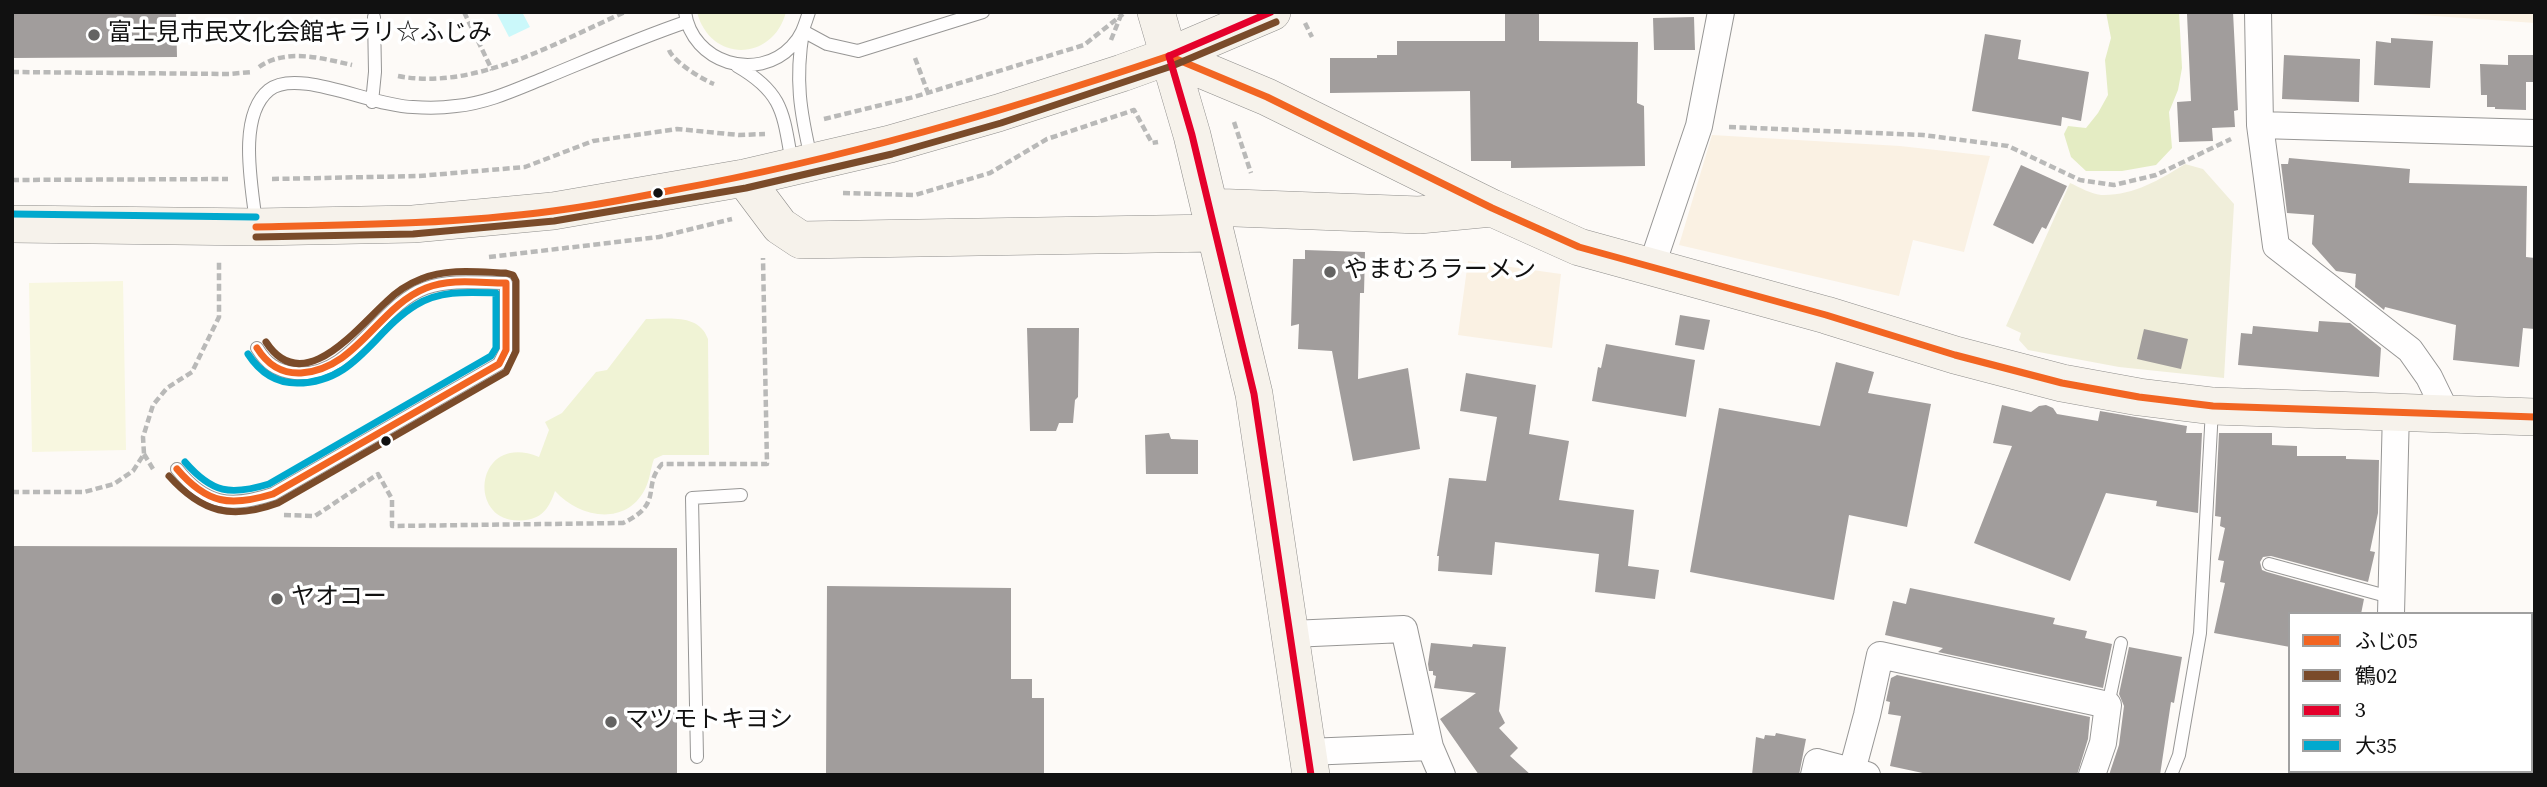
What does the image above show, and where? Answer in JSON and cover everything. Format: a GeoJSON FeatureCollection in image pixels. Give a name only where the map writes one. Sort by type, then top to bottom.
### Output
{"type":"FeatureCollection","features":[{"type":"Feature","properties":{"kind":"street"},"geometry":{"type":"LineString","coordinates":[[1156,12],[1192,135],[1254,394],[1309,763],[1430,747]]}},
{"type":"Feature","properties":{"kind":"street"},"geometry":{"type":"LineString","coordinates":[[12,223],[256,227],[413,224],[553,211],[744,178],[890,144],[998,113],[1170,56],[1272,12]]}},
{"type":"Feature","properties":{"kind":"street"},"geometry":{"type":"LineString","coordinates":[[1651,268],[1699,125],[1721,12]]}},
{"type":"Feature","properties":{"kind":"street"},"geometry":{"type":"LineString","coordinates":[[2258,12],[2260,125],[2276,246],[2410,350],[2447,414]]}},
{"type":"Feature","properties":{"kind":"street"},"geometry":{"type":"LineString","coordinates":[[1170,56],[1267,97],[1492,208],[1579,247],[1826,315],[1955,355],[2062,383],[2139,397],[2213,405],[2535,417]]}},
{"type":"Feature","properties":{"kind":"street"},"geometry":{"type":"LineString","coordinates":[[2260,125],[2535,133]]}},
{"type":"Feature","properties":{"kind":"street"},"geometry":{"type":"LineString","coordinates":[[744,178],[780,226],[801,240],[1212,220],[1419,215],[1492,208]]}},
{"type":"Feature","properties":{"kind":"street"},"geometry":{"type":"LineString","coordinates":[[2391,605],[2396,410]]}},
{"type":"Feature","properties":{"kind":"street"},"geometry":{"type":"LineString","coordinates":[[1291,634],[1404,629],[1430,747],[1442,775]]}},
{"type":"Feature","properties":{"kind":"street"},"geometry":{"type":"LineString","coordinates":[[1814,775],[1817,762],[1860,773],[1867,715],[1880,655],[2108,705],[2104,743],[2092,775]]}},
{"type":"Feature","properties":{"kind":"lane"},"geometry":{"type":"LineString","coordinates":[[803,164],[803,124],[798,78],[803,31],[809,12]]}},
{"type":"Feature","properties":{"kind":"lane"},"geometry":{"type":"LineString","coordinates":[[803,31],[827,44],[858,51],[983,12]]}},
{"type":"Feature","properties":{"kind":"lane"},"geometry":{"type":"LineString","coordinates":[[372,102],[376,72],[374,17]]}},
{"type":"Feature","properties":{"kind":"lane"},"geometry":{"type":"LineString","coordinates":[[256,227],[251,179],[250,122],[259,100],[271,88],[285,82],[299,81],[372,102],[410,107],[457,106],[498,97],[685,17],[694,38],[705,51],[759,78],[773,93],[803,164]]}},
{"type":"Feature","properties":{"kind":"lane"},"geometry":{"type":"LineString","coordinates":[[736,65],[751,65],[774,59],[794,45],[803,31]]}},
{"type":"Feature","properties":{"kind":"lane"},"geometry":{"type":"LineString","coordinates":[[177,469],[188,483],[202,494],[220,501],[239,503],[273,494],[499,364],[506,350],[506,283],[443,284],[425,288],[409,297],[332,367],[307,375],[284,372],[266,362],[257,348]]}},
{"type":"Feature","properties":{"kind":"lane"},"geometry":{"type":"LineString","coordinates":[[2171,775],[2179,755],[2200,633],[2213,405]]}},
{"type":"Feature","properties":{"kind":"lane"},"geometry":{"type":"LineString","coordinates":[[697,757],[692,498],[741,495]]}},
{"type":"Feature","properties":{"kind":"lane"},"geometry":{"type":"LineString","coordinates":[[2269,564],[2391,605]]}},
{"type":"Feature","properties":{"kind":"lane"},"geometry":{"type":"LineString","coordinates":[[2108,705],[2121,643]]}},
{"type":"Feature","properties":{"kind":"path"},"geometry":{"type":"LineString","coordinates":[[464,12],[492,70],[625,12]]}},
{"type":"Feature","properties":{"kind":"path"},"geometry":{"type":"LineString","coordinates":[[803,124],[914,97],[1084,44],[1121,15],[1110,42]]}},
{"type":"Feature","properties":{"kind":"path"},"geometry":{"type":"LineString","coordinates":[[1233,121],[1252,177]]}},
{"type":"Feature","properties":{"kind":"path"},"geometry":{"type":"LineString","coordinates":[[1699,125],[1923,135],[2008,146],[2080,180],[2114,184],[2155,175],[2260,125]]}},
{"type":"Feature","properties":{"kind":"path"},"geometry":{"type":"LineString","coordinates":[[12,180],[419,176],[525,167],[593,141],[677,129],[739,135],[771,134],[786,129]]}},
{"type":"Feature","properties":{"kind":"path"},"geometry":{"type":"LineString","coordinates":[[12,492],[84,492],[114,484],[133,471],[144,454],[143,437],[153,405],[167,388],[192,372],[219,317],[219,257]]}},
{"type":"Feature","properties":{"kind":"path"},"geometry":{"type":"LineString","coordinates":[[378,474],[392,499],[392,526],[622,523],[639,515],[648,505],[658,469],[662,464],[767,464],[763,258]]}},
{"type":"Feature","properties":{"kind":"shaded area"},"geometry":{"type":"Polygon","coordinates":[[[2378,12],[2535,12],[2535,23],[2378,12]]]}},
{"type":"Feature","properties":{"kind":"shaded area"},"geometry":{"type":"Polygon","coordinates":[[[1712,135],[1900,146],[1990,156],[1964,252],[1913,240],[1899,296],[1679,245],[1712,135]]]}},
{"type":"Feature","properties":{"kind":"shaded area"},"geometry":{"type":"Polygon","coordinates":[[[2185,164],[2203,169],[2234,204],[2224,378],[2119,367],[2028,350],[2019,340],[2021,333],[2006,326],[2070,183],[2089,192],[2113,195],[2135,190],[2185,164]]]}},
{"type":"Feature","properties":{"kind":"shaded area"},"geometry":{"type":"Polygon","coordinates":[[[1468,261],[1561,274],[1552,348],[1458,335],[1468,261]]]}},
{"type":"Feature","properties":{"kind":"green space"},"geometry":{"type":"Polygon","coordinates":[[[697,12],[786,12],[779,28],[768,40],[756,47],[742,50],[727,48],[715,41],[704,29],[697,12]]]}},
{"type":"Feature","properties":{"kind":"green space"},"geometry":{"type":"Polygon","coordinates":[[[2106,12],[2179,12],[2182,68],[2178,90],[2169,112],[2172,148],[2156,165],[2122,171],[2086,171],[2071,157],[2064,134],[2068,126],[2086,128],[2108,95],[2105,60],[2111,38],[2106,12]]]}},
{"type":"Feature","properties":{"kind":"green space"},"geometry":{"type":"Polygon","coordinates":[[[123,281],[126,450],[32,452],[29,283],[123,281]]]}},
{"type":"Feature","properties":{"kind":"green space"},"geometry":{"type":"Polygon","coordinates":[[[673,318],[690,321],[704,331],[708,339],[709,455],[663,455],[654,459],[644,491],[625,510],[613,514],[588,512],[565,500],[555,491],[545,510],[532,519],[506,519],[493,510],[486,497],[485,482],[490,467],[501,457],[517,452],[539,457],[549,430],[545,422],[562,413],[596,372],[607,370],[646,319],[673,318]]]}},
{"type":"Feature","properties":{"kind":"water"},"geometry":{"type":"Polygon","coordinates":[[[496,12],[522,12],[530,27],[509,37],[496,12]]]}},
{"type":"Feature","properties":{"kind":"building","name":"富士見市民文化会館キラリ☆ふじみ"},"geometry":{"type":"Polygon","coordinates":[[[12,12],[176,12],[177,57],[12,58],[12,12]]]}},
{"type":"Feature","properties":{"kind":"building"},"geometry":{"type":"Polygon","coordinates":[[[1505,12],[1539,12],[1539,41],[1638,42],[1637,103],[1644,106],[1645,166],[1511,168],[1511,161],[1471,161],[1470,91],[1330,93],[1330,58],[1377,58],[1377,55],[1397,55],[1397,41],[1505,41],[1505,12]]]}},
{"type":"Feature","properties":{"kind":"building"},"geometry":{"type":"Polygon","coordinates":[[[2233,12],[2238,110],[2234,111],[2235,127],[2212,128],[2213,141],[2179,142],[2177,102],[2191,101],[2187,14],[2233,12]]]}},
{"type":"Feature","properties":{"kind":"building"},"geometry":{"type":"Polygon","coordinates":[[[1694,17],[1695,50],[1654,50],[1653,18],[1694,17]]]}},
{"type":"Feature","properties":{"kind":"building"},"geometry":{"type":"Polygon","coordinates":[[[1985,34],[2021,40],[2018,59],[2089,72],[2081,121],[2062,117],[2061,126],[1972,111],[1985,34]]]}},
{"type":"Feature","properties":{"kind":"building"},"geometry":{"type":"Polygon","coordinates":[[[2391,38],[2433,41],[2430,88],[2374,85],[2376,41],[2391,43],[2391,38]]]}},
{"type":"Feature","properties":{"kind":"building"},"geometry":{"type":"Polygon","coordinates":[[[2284,55],[2360,59],[2359,102],[2282,99],[2284,55]]]}},
{"type":"Feature","properties":{"kind":"building"},"geometry":{"type":"Polygon","coordinates":[[[2508,55],[2535,55],[2535,82],[2526,82],[2526,110],[2487,107],[2487,95],[2481,95],[2480,64],[2508,65],[2508,55]]]}},
{"type":"Feature","properties":{"kind":"building"},"geometry":{"type":"Polygon","coordinates":[[[2289,158],[2410,169],[2409,183],[2527,186],[2526,257],[2535,258],[2535,329],[2523,328],[2519,367],[2453,360],[2456,325],[2385,307],[2384,310],[2355,287],[2356,274],[2336,271],[2312,244],[2314,215],[2287,213],[2281,164],[2288,164],[2289,158]]]}},
{"type":"Feature","properties":{"kind":"building"},"geometry":{"type":"Polygon","coordinates":[[[2021,165],[2067,186],[2046,229],[2042,227],[2033,244],[1993,225],[2021,165]]]}},
{"type":"Feature","properties":{"kind":"building"},"geometry":{"type":"Polygon","coordinates":[[[1305,250],[1365,252],[1364,293],[1360,293],[1358,379],[1408,368],[1420,449],[1353,461],[1332,351],[1298,349],[1299,324],[1291,326],[1293,259],[1305,259],[1305,250]]]}},
{"type":"Feature","properties":{"kind":"building"},"geometry":{"type":"Polygon","coordinates":[[[1680,315],[1710,320],[1704,350],[1675,345],[1680,315]]]}},
{"type":"Feature","properties":{"kind":"building"},"geometry":{"type":"Polygon","coordinates":[[[2319,321],[2350,323],[2381,348],[2379,377],[2238,365],[2241,333],[2252,334],[2253,326],[2318,332],[2319,321]]]}},
{"type":"Feature","properties":{"kind":"building"},"geometry":{"type":"Polygon","coordinates":[[[1027,328],[1079,328],[1078,397],[1075,400],[1073,423],[1059,423],[1056,431],[1030,431],[1027,328]]]}},
{"type":"Feature","properties":{"kind":"building"},"geometry":{"type":"Polygon","coordinates":[[[2144,329],[2188,339],[2181,369],[2137,359],[2144,329]]]}},
{"type":"Feature","properties":{"kind":"building"},"geometry":{"type":"Polygon","coordinates":[[[1606,344],[1695,360],[1686,417],[1592,401],[1598,367],[1601,368],[1606,344]]]}},
{"type":"Feature","properties":{"kind":"building"},"geometry":{"type":"Polygon","coordinates":[[[1836,362],[1874,372],[1868,393],[1931,404],[1907,527],[1849,515],[1834,600],[1690,572],[1719,408],[1820,426],[1836,362]]]}},
{"type":"Feature","properties":{"kind":"building"},"geometry":{"type":"Polygon","coordinates":[[[1466,373],[1536,385],[1529,434],[1569,441],[1559,500],[1634,510],[1628,566],[1659,570],[1655,599],[1595,592],[1599,554],[1495,542],[1492,575],[1438,571],[1437,556],[1449,478],[1486,481],[1497,417],[1460,411],[1466,373]]]}},
{"type":"Feature","properties":{"kind":"building"},"geometry":{"type":"Polygon","coordinates":[[[2002,405],[2031,412],[2046,405],[2053,408],[2057,414],[2098,421],[2100,411],[2187,426],[2186,433],[2202,433],[2198,513],[2156,506],[2157,501],[2106,493],[2070,581],[1974,543],[2012,446],[1993,443],[2002,405]]]}},
{"type":"Feature","properties":{"kind":"building"},"geometry":{"type":"Polygon","coordinates":[[[1169,433],[1171,439],[1198,440],[1198,474],[1146,474],[1145,435],[1169,433]]]}},
{"type":"Feature","properties":{"kind":"building"},"geometry":{"type":"Polygon","coordinates":[[[2219,433],[2272,433],[2272,445],[2297,446],[2297,456],[2346,456],[2346,459],[2379,460],[2378,513],[2370,551],[2375,552],[2368,582],[2271,556],[2263,557],[2260,562],[2262,570],[2267,572],[2364,599],[2361,612],[2288,612],[2288,647],[2214,633],[2225,583],[2220,582],[2224,561],[2218,560],[2225,528],[2220,526],[2221,517],[2215,516],[2219,433]]]}},
{"type":"Feature","properties":{"kind":"building"},"geometry":{"type":"Polygon","coordinates":[[[12,546],[677,548],[677,775],[12,775],[12,546]]]}},
{"type":"Feature","properties":{"kind":"building"},"geometry":{"type":"Polygon","coordinates":[[[827,586],[1011,588],[1011,679],[1032,679],[1032,698],[1044,698],[1044,775],[826,775],[827,586]]]}},
{"type":"Feature","properties":{"kind":"building"},"geometry":{"type":"Polygon","coordinates":[[[1910,588],[2055,618],[2053,624],[2087,631],[2085,638],[2112,644],[2103,688],[1938,652],[1943,648],[1885,635],[1893,601],[1906,604],[1910,588]]]}},
{"type":"Feature","properties":{"kind":"building"},"geometry":{"type":"Polygon","coordinates":[[[1431,643],[1506,647],[1499,711],[1505,723],[1499,728],[1518,748],[1510,756],[1531,775],[1479,775],[1440,719],[1476,693],[1434,688],[1436,676],[1433,671],[1429,671],[1428,664],[1431,643]]]}},
{"type":"Feature","properties":{"kind":"building"},"geometry":{"type":"Polygon","coordinates":[[[2129,647],[2182,657],[2174,703],[2171,702],[2160,775],[2109,775],[2119,745],[2124,706],[2119,694],[2129,647]]]}},
{"type":"Feature","properties":{"kind":"building"},"geometry":{"type":"Polygon","coordinates":[[[1897,675],[2090,717],[2088,739],[2077,775],[1932,775],[1890,766],[1901,716],[1888,714],[1890,702],[1886,701],[1891,678],[1897,675]]]}},
{"type":"Feature","properties":{"kind":"building"},"geometry":{"type":"Polygon","coordinates":[[[1776,733],[1806,739],[1799,775],[1752,775],[1756,737],[1764,739],[1765,735],[1775,736],[1776,733]]]}},
{"type":"Feature","properties":{"kind":"transit line","name":"3"},"geometry":{"type":"LineString","coordinates":[[1169,56],[1271,12]]}},
{"type":"Feature","properties":{"kind":"transit line","name":"鶴02"},"geometry":{"type":"LineString","coordinates":[[256,237],[413,234],[554,221],[746,188],[892,154],[1001,123],[1172,66],[1276,22]]}},
{"type":"Feature","properties":{"kind":"transit line","name":"ふじ05"},"geometry":{"type":"LineString","coordinates":[[1169,56],[1267,97],[1492,208],[1579,247],[1826,315],[1955,355],[2062,383],[2139,397],[2213,406],[2535,417]]}},
{"type":"Feature","properties":{"kind":"transit line","name":"ふじ05"},"geometry":{"type":"LineString","coordinates":[[256,227],[479,219],[628,199],[799,164],[923,132],[1169,56]]}},
{"type":"Feature","properties":{"kind":"transit line","name":"3"},"geometry":{"type":"LineString","coordinates":[[1169,56],[1192,135],[1254,394],[1311,775]]}},
{"type":"Feature","properties":{"kind":"transit line","name":"大35"},"geometry":{"type":"LineString","coordinates":[[12,214],[256,217]]}},
{"type":"Feature","properties":{"kind":"transit line","name":"鶴02"},"geometry":{"type":"LineString","coordinates":[[169,476],[193,498],[219,510],[246,511],[278,503],[506,372],[516,351],[516,281],[513,275],[506,273],[474,272],[441,273],[421,279],[390,298],[345,341],[313,361],[296,363],[281,358],[266,342]]}},
{"type":"Feature","properties":{"kind":"transit line","name":"ふじ05"},"geometry":{"type":"LineString","coordinates":[[177,469],[199,490],[220,500],[244,500],[273,494],[499,364],[506,350],[506,283],[455,282],[426,288],[394,309],[353,349],[320,369],[301,373],[281,370],[265,359],[257,348]]}},
{"type":"Feature","properties":{"kind":"transit line","name":"大35"},"geometry":{"type":"LineString","coordinates":[[185,462],[204,480],[222,489],[243,490],[269,484],[491,356],[496,348],[496,293],[454,293],[425,300],[401,316],[349,365],[317,381],[282,381],[263,371],[248,354]]}},
{"type":"Feature","properties":{"kind":"place","name":"富士見市民文化会館キラリ☆ふじみ"},"geometry":{"type":"Point","coordinates":[94,35]}},
{"type":"Feature","properties":{"kind":"place","name":"やまむろラーメン"},"geometry":{"type":"Point","coordinates":[1330,272]}},
{"type":"Feature","properties":{"kind":"place","name":"ヤオコー"},"geometry":{"type":"Point","coordinates":[277,599]}},
{"type":"Feature","properties":{"kind":"place","name":"マツモトキヨシ"},"geometry":{"type":"Point","coordinates":[611,722]}}]}
